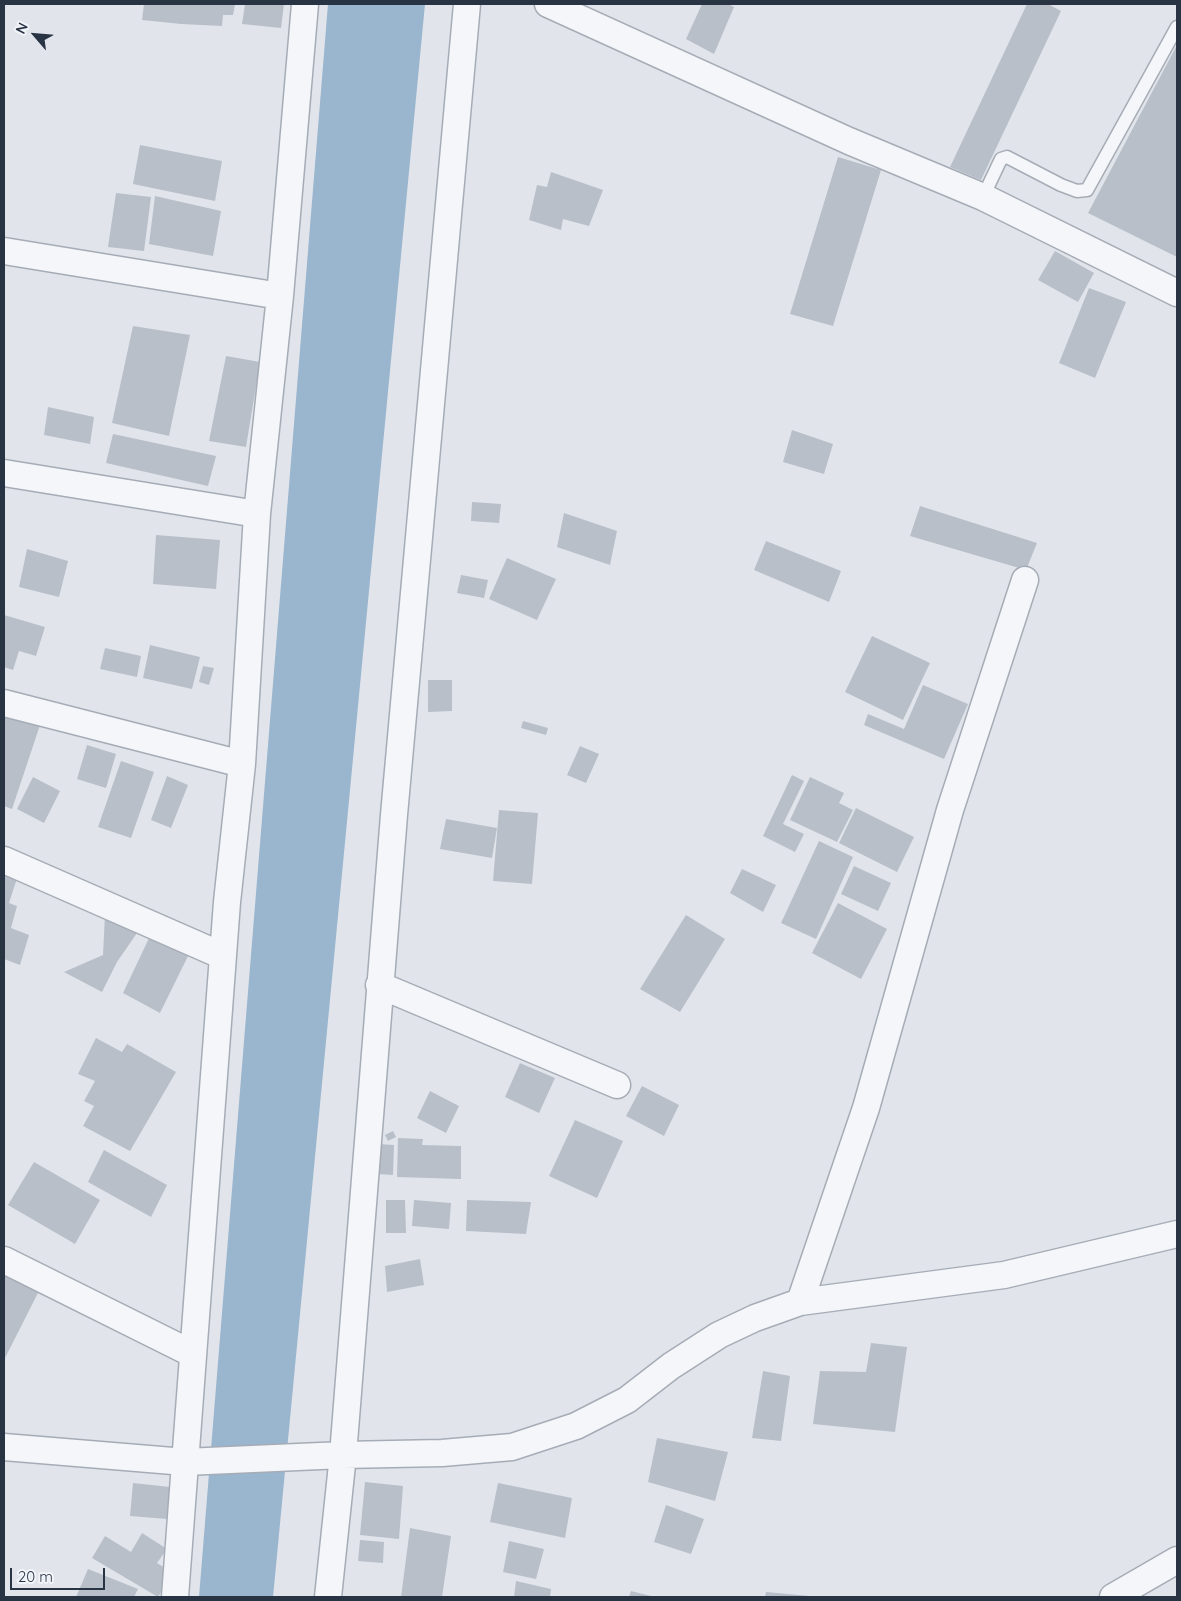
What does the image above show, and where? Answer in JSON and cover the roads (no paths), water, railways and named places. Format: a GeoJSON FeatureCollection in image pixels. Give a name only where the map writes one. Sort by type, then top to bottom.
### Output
{"type":"FeatureCollection","features":[{"type":"Feature","properties":{"kind":"street"},"geometry":{"type":"LineString","coordinates":[[175,1597],[223,956],[242,764],[257,514],[280,296],[305,4]]}},
{"type":"Feature","properties":{"kind":"street"},"geometry":{"type":"LineString","coordinates":[[328,1597],[343,1455],[379,985],[467,4]]}},
{"type":"Feature","properties":{"kind":"street"},"geometry":{"type":"LineString","coordinates":[[548,4],[849,142],[983,197],[1177,293]]}},
{"type":"Feature","properties":{"kind":"street"},"geometry":{"type":"LineString","coordinates":[[4,251],[280,296]]}},
{"type":"Feature","properties":{"kind":"street"},"geometry":{"type":"LineString","coordinates":[[4,473],[257,514]]}},
{"type":"Feature","properties":{"kind":"street"},"geometry":{"type":"LineString","coordinates":[[800,1302],[866,1108],[950,810],[1025,580]]}},
{"type":"Feature","properties":{"kind":"street"},"geometry":{"type":"LineString","coordinates":[[4,703],[242,764]]}},
{"type":"Feature","properties":{"kind":"street"},"geometry":{"type":"LineString","coordinates":[[4,860],[223,956]]}},
{"type":"Feature","properties":{"kind":"street"},"geometry":{"type":"LineString","coordinates":[[379,985],[617,1085]]}},
{"type":"Feature","properties":{"kind":"street"},"geometry":{"type":"LineString","coordinates":[[4,1447],[185,1462],[442,1453],[512,1447],[576,1426],[627,1400],[671,1366],[719,1335],[755,1318],[800,1302],[1004,1275],[1177,1234]]}},
{"type":"Feature","properties":{"kind":"street"},"geometry":{"type":"LineString","coordinates":[[4,1260],[194,1354]]}},
{"type":"Feature","properties":{"kind":"street"},"geometry":{"type":"LineString","coordinates":[[1113,1597],[1177,1560]]}},
{"type":"Feature","properties":{"kind":"lane"},"geometry":{"type":"LineString","coordinates":[[983,197],[1000,160],[1007,157],[1067,187],[1077,191],[1087,190],[1177,27]]}},
{"type":"Feature","properties":{"kind":"water"},"geometry":{"type":"Polygon","coordinates":[[[328,4],[425,4],[273,1597],[199,1597],[328,4]]]}}]}
